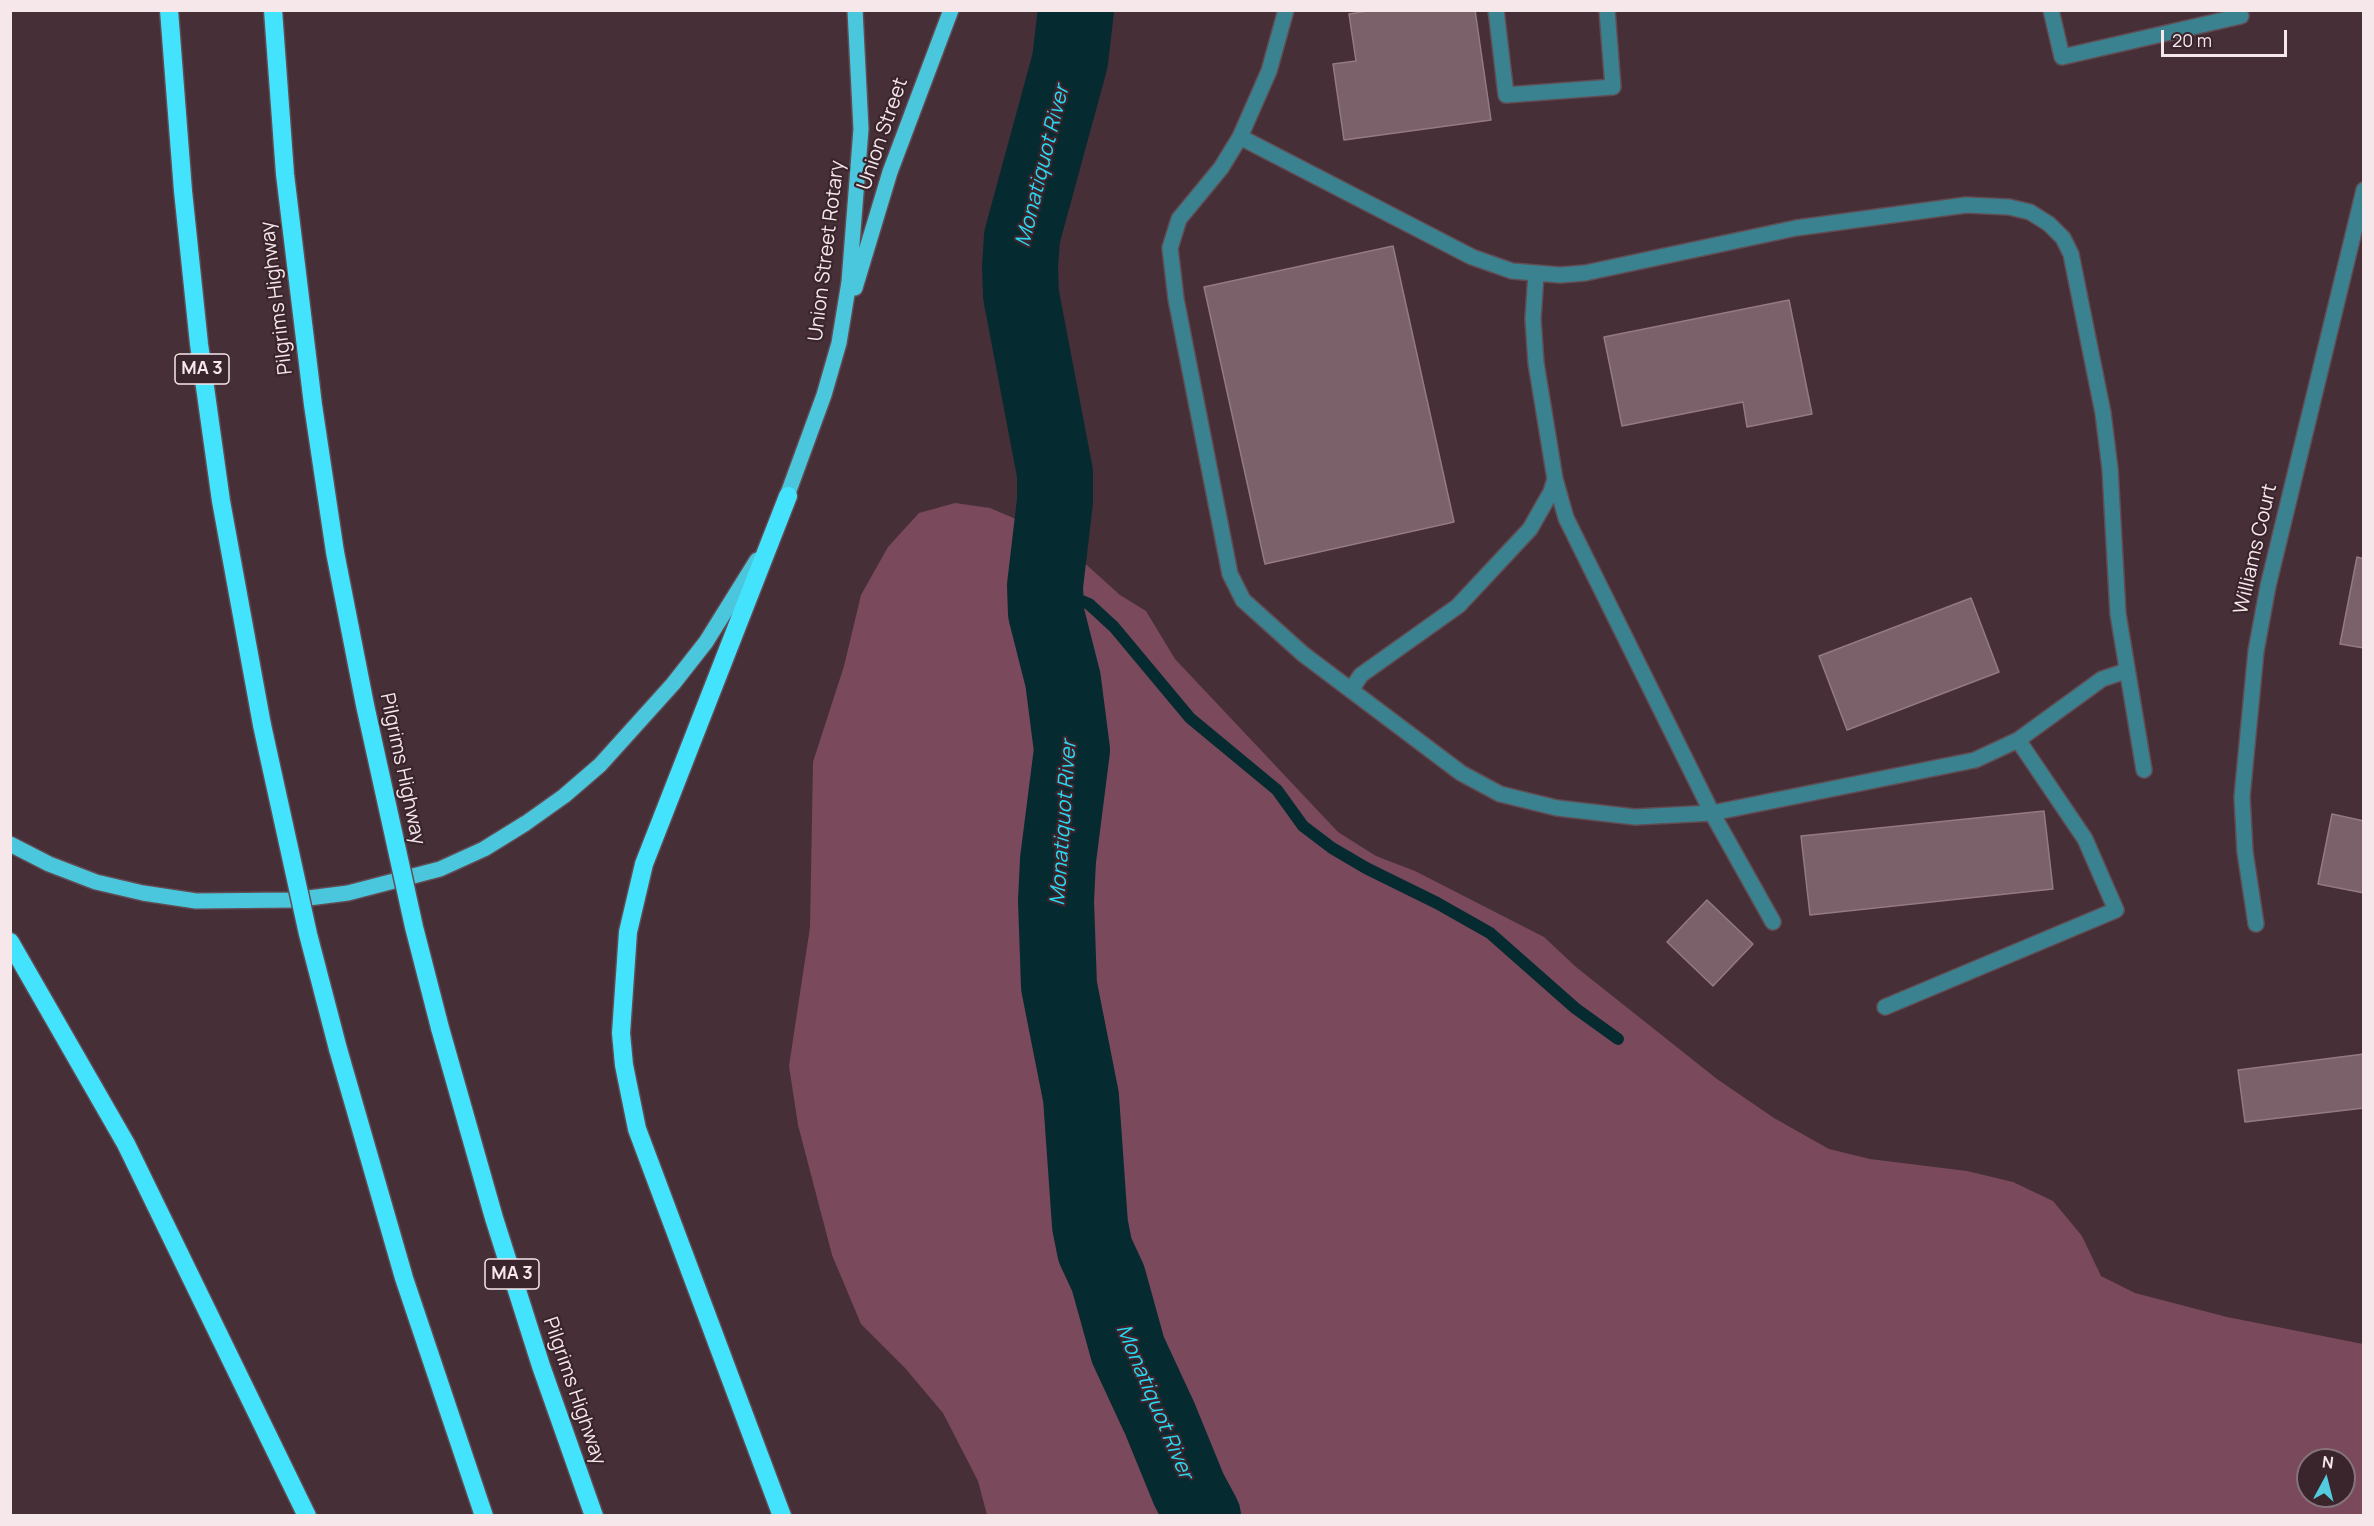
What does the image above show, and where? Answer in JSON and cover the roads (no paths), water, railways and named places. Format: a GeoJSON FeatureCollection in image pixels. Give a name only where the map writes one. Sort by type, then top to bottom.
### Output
{"type":"FeatureCollection","features":[{"type":"Feature","properties":{"kind":"highway","name":"MA 3"},"geometry":{"type":"LineString","coordinates":[[169,10],[183,191],[199,344],[225,523],[262,724],[309,934],[338,1049],[404,1278],[484,1515]]}},
{"type":"Feature","properties":{"kind":"highway","name":"Pilgrims Highway"},"geometry":{"type":"LineString","coordinates":[[273,10],[285,174],[314,416],[335,552],[365,705],[414,927],[471,1143],[541,1366],[594,1515]]}},
{"type":"Feature","properties":{"kind":"highway"},"geometry":{"type":"LineString","coordinates":[[782,1515],[637,1129],[624,1065],[621,1033],[628,932],[644,864],[788,496]]}},
{"type":"Feature","properties":{"kind":"highway"},"geometry":{"type":"LineString","coordinates":[[10,942],[130,1153],[307,1515]]}},
{"type":"Feature","properties":{"kind":"main road","name":"Union Street Rotary"},"geometry":{"type":"LineString","coordinates":[[10,844],[49,864],[96,882],[143,894],[196,901],[293,900],[348,893],[440,869],[484,849],[555,802],[600,765],[636,728],[680,676],[730,605],[764,548],[788,496],[821,405],[839,342],[849,282],[859,178],[861,80],[855,10]]}},
{"type":"Feature","properties":{"kind":"main road","name":"Union Street"},"geometry":{"type":"LineString","coordinates":[[839,342],[890,172],[951,10]]}},
{"type":"Feature","properties":{"kind":"street"},"geometry":{"type":"LineString","coordinates":[[1286,10],[1269,71],[1240,137],[1221,168],[1179,219],[1170,248],[1176,299],[1230,574],[1243,600],[1255,612],[1351,690],[1461,772],[1482,785],[1521,801],[1557,808],[1635,817],[1712,813],[1975,760],[2018,740],[2102,679],[2126,671]]}},
{"type":"Feature","properties":{"kind":"street"},"geometry":{"type":"LineString","coordinates":[[1496,10],[1506,95],[1613,87],[1607,10]]}},
{"type":"Feature","properties":{"kind":"street"},"geometry":{"type":"LineString","coordinates":[[2051,10],[2062,57],[2241,16]]}},
{"type":"Feature","properties":{"kind":"street"},"geometry":{"type":"LineString","coordinates":[[1240,137],[1472,257],[1512,271],[1536,274],[1585,273],[1796,228],[1966,205],[2009,207],[2030,212],[2049,224],[2062,238],[2071,254],[2103,413],[2110,469],[2118,614],[2144,770]]}},
{"type":"Feature","properties":{"kind":"street","name":"Williams Court"},"geometry":{"type":"LineString","coordinates":[[2256,924],[2245,852],[2242,797],[2256,651],[2268,586],[2364,190]]}},
{"type":"Feature","properties":{"kind":"street"},"geometry":{"type":"LineString","coordinates":[[1536,274],[1533,319],[1536,363],[1555,478],[1566,518],[1712,813],[1773,922]]}},
{"type":"Feature","properties":{"kind":"street"},"geometry":{"type":"LineString","coordinates":[[1351,690],[1361,675],[1458,606],[1530,529],[1551,492],[1555,478]]}},
{"type":"Feature","properties":{"kind":"street"},"geometry":{"type":"LineString","coordinates":[[1885,1007],[2116,910],[2085,839],[2018,740]]}},
{"type":"Feature","properties":{"kind":"waterway","name":"Monatiquot River"},"geometry":{"type":"LineString","coordinates":[[1076,10],[1070,61],[1022,237],[1020,267],[1021,295],[1055,473],[1055,501],[1045,586],[1046,613],[1063,680],[1072,750],[1058,860],[1056,901],[1059,986],[1081,1097],[1090,1225],[1095,1250],[1108,1278],[1128,1350],[1189,1490],[1203,1516]]}},
{"type":"Feature","properties":{"kind":"waterway"},"geometry":{"type":"LineString","coordinates":[[1045,586],[1089,604],[1114,627],[1190,718],[1277,790],[1303,826],[1332,848],[1366,868],[1437,903],[1490,933],[1575,1008],[1618,1039]]}}]}
